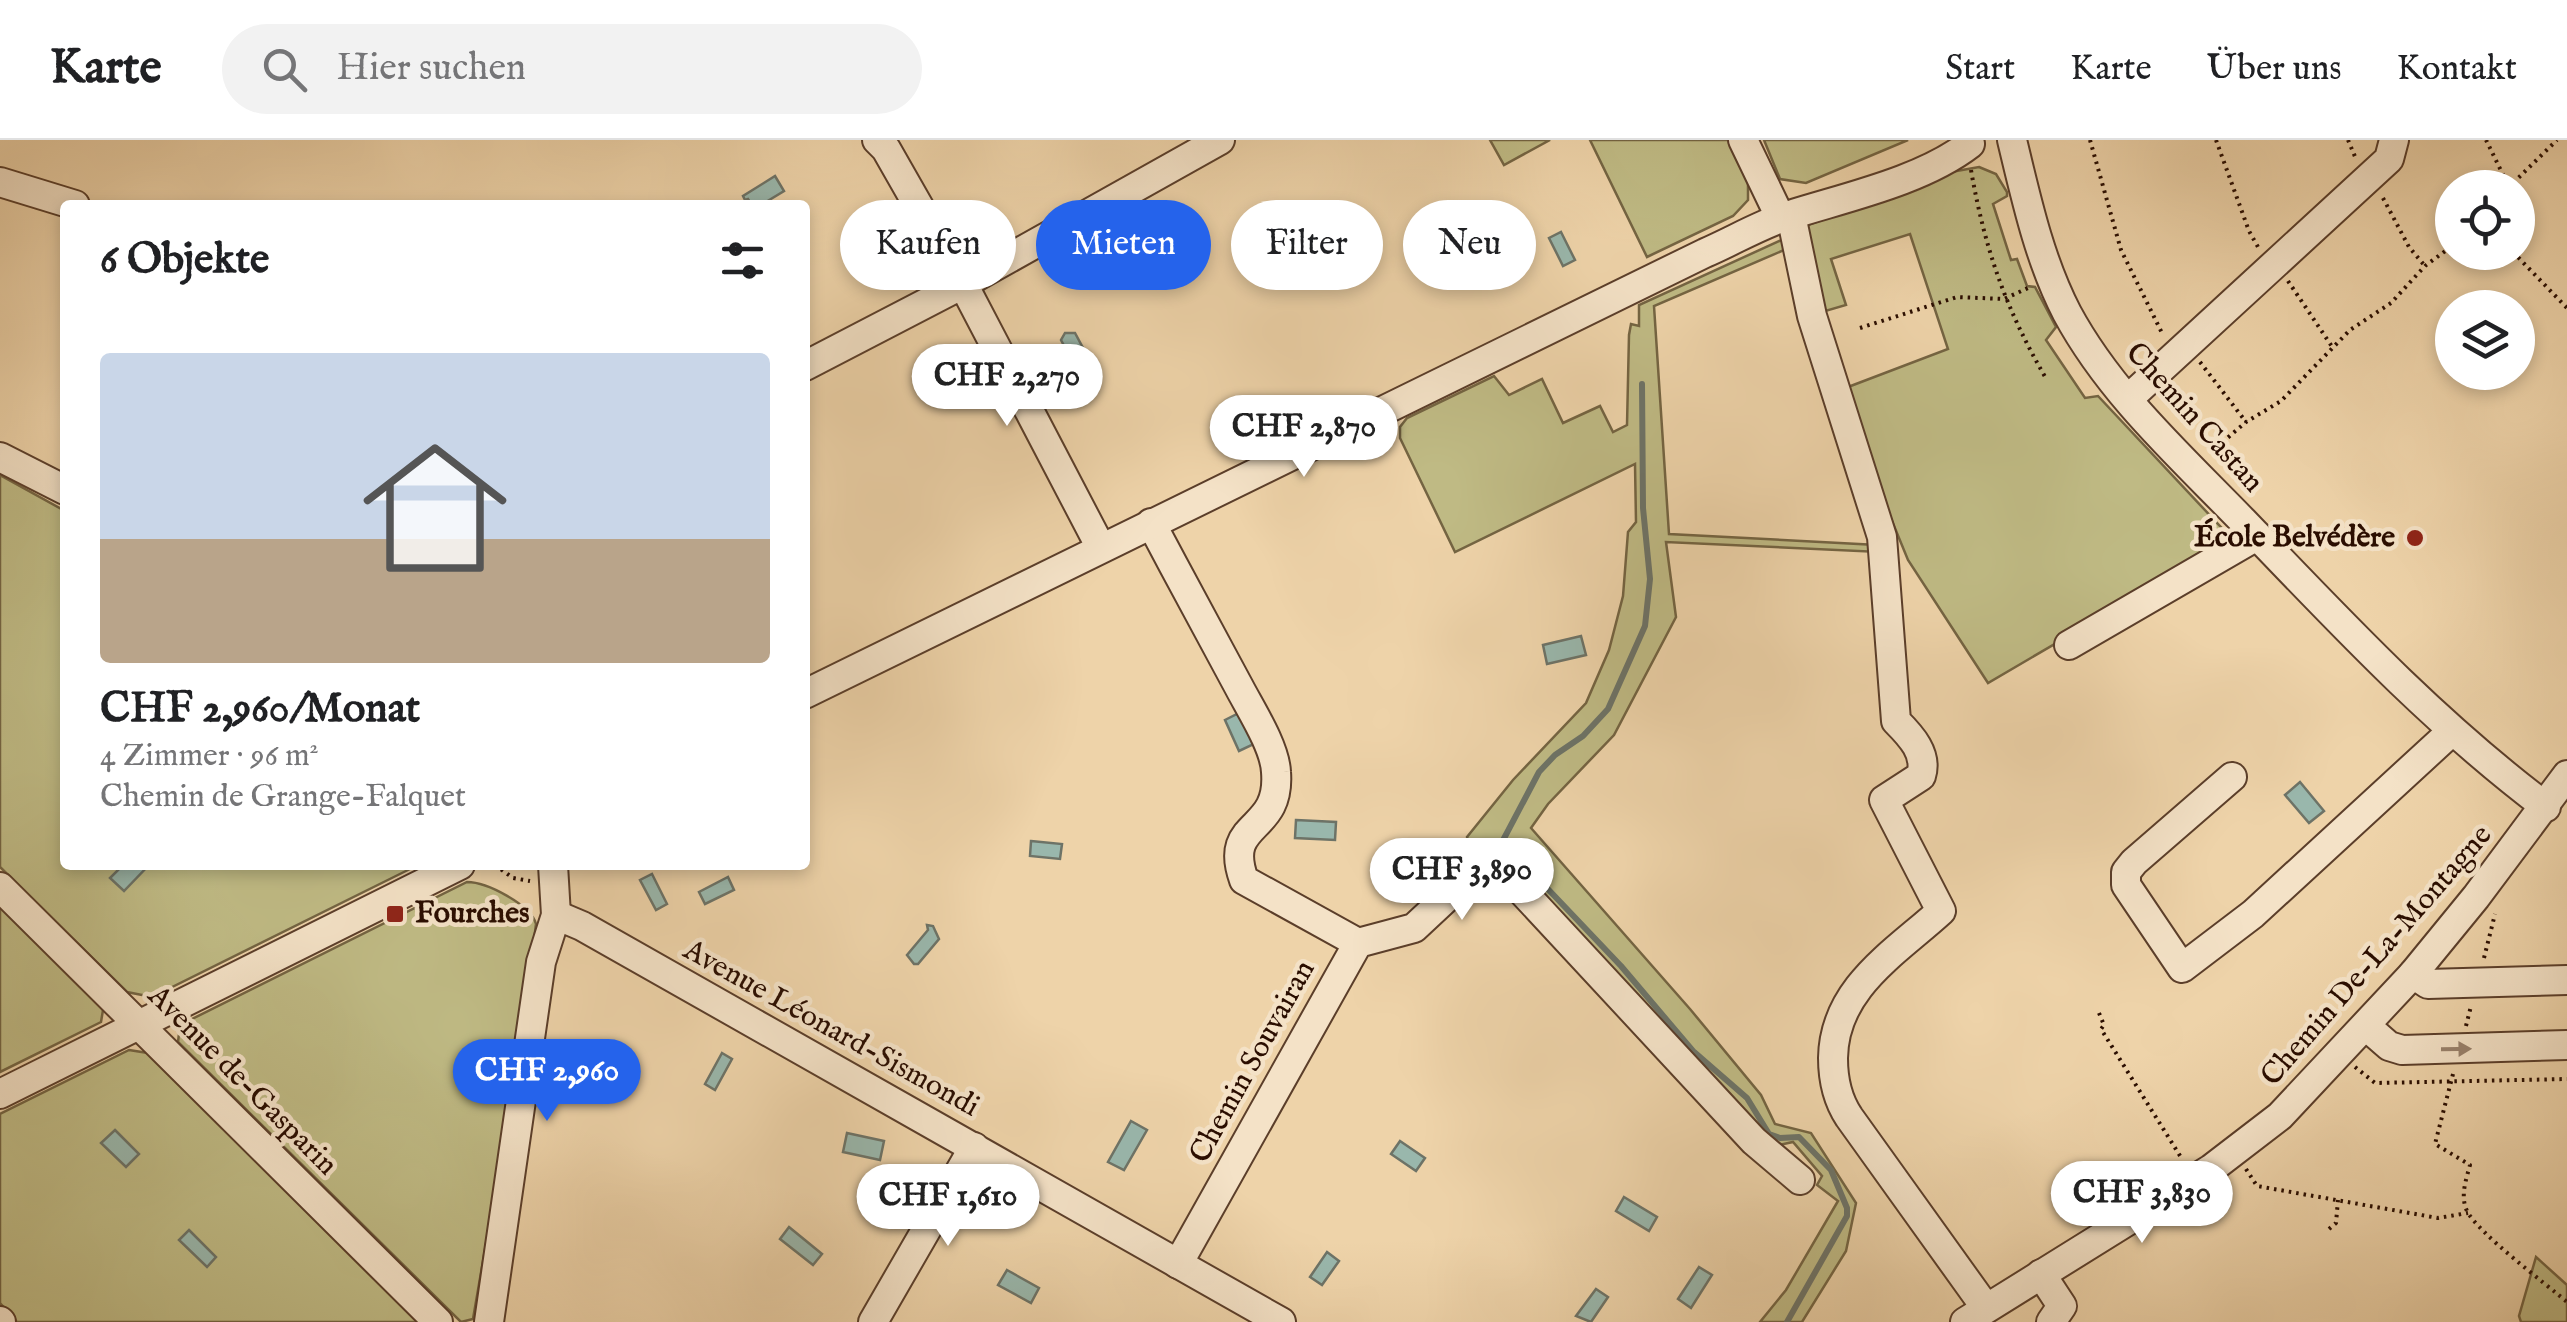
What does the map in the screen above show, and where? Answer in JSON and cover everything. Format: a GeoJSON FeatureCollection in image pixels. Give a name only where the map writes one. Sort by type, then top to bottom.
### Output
{"type":"FeatureCollection","features":[{"type":"Feature","properties":{"kind":"street"},"geometry":{"type":"LineString","coordinates":[[877,140],[915,200]]}},
{"type":"Feature","properties":{"kind":"street"},"geometry":{"type":"LineString","coordinates":[[1016,254],[1220,140]]}},
{"type":"Feature","properties":{"kind":"street"},"geometry":{"type":"LineString","coordinates":[[1743,140],[1786,217],[1812,316],[1882,537],[1896,721],[1923,758],[1920,776],[1884,800],[1940,911],[1872,970],[1851,997],[1835,1038],[1835,1084],[1849,1117],[1990,1313]]}},
{"type":"Feature","properties":{"kind":"street","name":"Chemin Castan"},"geometry":{"type":"LineString","coordinates":[[2012,140],[2046,265],[2090,352],[2128,399],[2348,631],[2451,732],[2546,807]]}},
{"type":"Feature","properties":{"kind":"street"},"geometry":{"type":"LineString","coordinates":[[2128,399],[2389,159],[2394,140]]}},
{"type":"Feature","properties":{"kind":"street"},"geometry":{"type":"LineString","coordinates":[[810,692],[1786,217],[1811,194],[1938,146],[1977,142]]}},
{"type":"Feature","properties":{"kind":"street"},"geometry":{"type":"LineString","coordinates":[[0,182],[60,200]]}},
{"type":"Feature","properties":{"kind":"street"},"geometry":{"type":"LineString","coordinates":[[810,363],[951,290]]}},
{"type":"Feature","properties":{"kind":"street"},"geometry":{"type":"LineString","coordinates":[[966,290],[1101,548]]}},
{"type":"Feature","properties":{"kind":"street"},"geometry":{"type":"LineString","coordinates":[[0,457],[60,487]]}},
{"type":"Feature","properties":{"kind":"street"},"geometry":{"type":"LineString","coordinates":[[1152,523],[1255,718],[1276,766],[1277,797],[1265,818],[1240,842],[1237,860],[1244,880],[1358,943]]}},
{"type":"Feature","properties":{"kind":"street"},"geometry":{"type":"LineString","coordinates":[[2069,645],[2257,536]]}},
{"type":"Feature","properties":{"kind":"street"},"geometry":{"type":"LineString","coordinates":[[2232,778],[2126,872],[2126,885],[2182,968],[2254,914],[2451,732]]}},
{"type":"Feature","properties":{"kind":"street","name":"Chemin De-La-Montagne"},"geometry":{"type":"LineString","coordinates":[[1990,1313],[2041,1274],[2246,1144],[2280,1116],[2413,974],[2567,775]]}},
{"type":"Feature","properties":{"kind":"street"},"geometry":{"type":"LineString","coordinates":[[0,1094],[450,870]]}},
{"type":"Feature","properties":{"kind":"street","name":"Chemin Souvairan"},"geometry":{"type":"LineString","coordinates":[[1178,1264],[1358,943],[1414,928],[1474,872],[1509,877],[1754,1141],[1800,1180]]}},
{"type":"Feature","properties":{"kind":"street"},"geometry":{"type":"LineString","coordinates":[[489,1322],[541,962],[556,915],[545,873]]}},
{"type":"Feature","properties":{"kind":"street","name":"Avenue de-Gasparin"},"geometry":{"type":"LineString","coordinates":[[0,887],[438,1322]]}},
{"type":"Feature","properties":{"kind":"street","name":"Avenue Léonard-Sismondi"},"geometry":{"type":"LineString","coordinates":[[556,915],[582,926],[1281,1322]]}},
{"type":"Feature","properties":{"kind":"street"},"geometry":{"type":"LineString","coordinates":[[2413,974],[2428,984],[2567,980]]}},
{"type":"Feature","properties":{"kind":"street"},"geometry":{"type":"LineString","coordinates":[[2366,1026],[2389,1046],[2402,1050],[2567,1045]]}},
{"type":"Feature","properties":{"kind":"street"},"geometry":{"type":"LineString","coordinates":[[873,1322],[974,1147]]}},
{"type":"Feature","properties":{"kind":"street"},"geometry":{"type":"LineString","coordinates":[[2041,1274],[2062,1306],[2051,1322]]}},
{"type":"Feature","properties":{"kind":"path"},"geometry":{"type":"LineString","coordinates":[[2090,140],[2120,250],[2143,301],[2181,351],[2246,422]]}},
{"type":"Feature","properties":{"kind":"path"},"geometry":{"type":"LineString","coordinates":[[2216,140],[2248,231],[2333,348]]}},
{"type":"Feature","properties":{"kind":"path"},"geometry":{"type":"LineString","coordinates":[[2486,140],[2500,170]]}},
{"type":"Feature","properties":{"kind":"path"},"geometry":{"type":"LineString","coordinates":[[2525,170],[2556,140]]}},
{"type":"Feature","properties":{"kind":"path"},"geometry":{"type":"LineString","coordinates":[[1977,142],[1975,193],[2004,299],[2047,380]]}},
{"type":"Feature","properties":{"kind":"path"},"geometry":{"type":"LineString","coordinates":[[2371,176],[2409,247],[2426,266]]}},
{"type":"Feature","properties":{"kind":"path"},"geometry":{"type":"LineString","coordinates":[[2192,468],[2246,422],[2281,401],[2350,330],[2391,303],[2435,259]]}},
{"type":"Feature","properties":{"kind":"path"},"geometry":{"type":"LineString","coordinates":[[2530,270],[2567,308]]}},
{"type":"Feature","properties":{"kind":"path"},"geometry":{"type":"LineString","coordinates":[[1860,328],[1957,297],[2004,299],[2037,284]]}},
{"type":"Feature","properties":{"kind":"path"},"geometry":{"type":"LineString","coordinates":[[502,870],[513,878],[545,873]]}},
{"type":"Feature","properties":{"kind":"path"},"geometry":{"type":"LineString","coordinates":[[2099,1013],[2104,1025],[2101,1029],[2187,1168]]}},
{"type":"Feature","properties":{"kind":"path"},"geometry":{"type":"LineString","coordinates":[[2351,1064],[2375,1083],[2567,1079]]}},
{"type":"Feature","properties":{"kind":"path"},"geometry":{"type":"LineString","coordinates":[[2470,1165],[2463,1193],[2468,1213],[2499,1245],[2567,1302]]}},
{"type":"Feature","properties":{"kind":"path"},"geometry":{"type":"LineString","coordinates":[[2243,1166],[2256,1186],[2438,1218],[2468,1213]]}},
{"type":"Feature","properties":{"kind":"path"},"geometry":{"type":"LineString","coordinates":[[2329,1230],[2336,1223],[2338,1200]]}},
{"type":"Feature","properties":{"kind":"shaded area"},"geometry":{"type":"Polygon","coordinates":[[[1490,140],[1550,140],[1504,165],[1490,140]]]}},
{"type":"Feature","properties":{"kind":"shaded area"},"geometry":{"type":"Polygon","coordinates":[[[1590,140],[1729,140],[1748,179],[1748,200],[1733,216],[1647,257],[1590,140]]]}},
{"type":"Feature","properties":{"kind":"shaded area"},"geometry":{"type":"Polygon","coordinates":[[[1764,140],[1908,140],[1806,183],[1780,179],[1764,140]]]}},
{"type":"Feature","properties":{"kind":"shaded area"},"geometry":{"type":"Polygon","coordinates":[[[1979,167],[1996,174],[2007,196],[1993,204],[2011,260],[2017,259],[2027,286],[2035,287],[2056,327],[2046,340],[2085,398],[2098,396],[2233,540],[1988,683],[1908,560],[1881,494],[1876,496],[1800,228],[1951,172],[1979,167]],[[1910,234],[1831,259],[1846,305],[1825,311],[1848,387],[1948,349],[1910,234]]]}},
{"type":"Feature","properties":{"kind":"shaded area"},"geometry":{"type":"Polygon","coordinates":[[[775,176],[784,191],[769,200],[745,200],[743,196],[775,176]]]}},
{"type":"Feature","properties":{"kind":"shaded area"},"geometry":{"type":"Polygon","coordinates":[[[1561,232],[1575,260],[1563,266],[1549,238],[1561,232]]]}},
{"type":"Feature","properties":{"kind":"shaded area"},"geometry":{"type":"Polygon","coordinates":[[[1788,237],[1791,247],[1654,306],[1669,534],[1877,545],[1879,552],[1666,542],[1676,617],[1614,735],[1548,804],[1531,828],[1761,1095],[1775,1124],[1811,1133],[1856,1203],[1846,1251],[1802,1322],[1760,1322],[1786,1290],[1838,1201],[1817,1185],[1822,1176],[1793,1142],[1770,1147],[1474,859],[1467,837],[1513,780],[1586,703],[1609,650],[1623,596],[1628,532],[1636,522],[1635,464],[1455,552],[1400,438],[1400,427],[1407,418],[1494,376],[1509,395],[1542,379],[1563,423],[1600,406],[1613,432],[1627,425],[1629,335],[1631,324],[1639,326],[1639,305],[1788,237]]]}},
{"type":"Feature","properties":{"kind":"shaded area"},"geometry":{"type":"Polygon","coordinates":[[[1065,333],[1075,333],[1090,361],[1076,368],[1061,340],[1065,333]]]}},
{"type":"Feature","properties":{"kind":"shaded area"},"geometry":{"type":"Polygon","coordinates":[[[0,475],[60,508],[60,870],[408,870],[152,997],[127,992],[0,867],[0,475]]]}},
{"type":"Feature","properties":{"kind":"shaded area"},"geometry":{"type":"Polygon","coordinates":[[[1581,636],[1586,655],[1547,664],[1543,645],[1581,636]]]}},
{"type":"Feature","properties":{"kind":"shaded area"},"geometry":{"type":"Polygon","coordinates":[[[1239,713],[1254,744],[1239,751],[1225,720],[1239,713]]]}},
{"type":"Feature","properties":{"kind":"shaded area"},"geometry":{"type":"Polygon","coordinates":[[[2300,782],[2324,811],[2309,823],[2285,795],[2300,782]]]}},
{"type":"Feature","properties":{"kind":"shaded area"},"geometry":{"type":"Polygon","coordinates":[[[1296,820],[1336,822],[1335,840],[1295,838],[1296,820]]]}},
{"type":"Feature","properties":{"kind":"shaded area"},"geometry":{"type":"Polygon","coordinates":[[[1031,841],[1062,844],[1060,859],[1030,856],[1031,841]]]}},
{"type":"Feature","properties":{"kind":"shaded area"},"geometry":{"type":"Polygon","coordinates":[[[118,870],[144,870],[124,891],[110,878],[118,870]]]}},
{"type":"Feature","properties":{"kind":"shaded area"},"geometry":{"type":"Polygon","coordinates":[[[652,874],[667,904],[656,910],[640,880],[652,874]]]}},
{"type":"Feature","properties":{"kind":"shaded area"},"geometry":{"type":"Polygon","coordinates":[[[728,877],[734,890],[705,904],[699,892],[728,877]]]}},
{"type":"Feature","properties":{"kind":"shaded area"},"geometry":{"type":"Polygon","coordinates":[[[467,882],[507,896],[526,909],[536,924],[523,1029],[473,1319],[461,1322],[178,1042],[180,1025],[467,882]]]}},
{"type":"Feature","properties":{"kind":"shaded area"},"geometry":{"type":"Polygon","coordinates":[[[0,903],[104,1004],[101,1022],[0,1072],[0,903]]]}},
{"type":"Feature","properties":{"kind":"shaded area"},"geometry":{"type":"Polygon","coordinates":[[[927,925],[933,926],[939,939],[914,964],[907,955],[928,930],[927,925]]]}},
{"type":"Feature","properties":{"kind":"shaded area"},"geometry":{"type":"Polygon","coordinates":[[[129,1050],[154,1054],[426,1322],[17,1322],[0,1303],[0,1114],[129,1050]]]}},
{"type":"Feature","properties":{"kind":"shaded area"},"geometry":{"type":"Polygon","coordinates":[[[722,1053],[732,1059],[715,1090],[705,1084],[722,1053]]]}},
{"type":"Feature","properties":{"kind":"shaded area"},"geometry":{"type":"Polygon","coordinates":[[[1131,1121],[1147,1130],[1124,1170],[1108,1162],[1131,1121]]]}},
{"type":"Feature","properties":{"kind":"shaded area"},"geometry":{"type":"Polygon","coordinates":[[[115,1130],[139,1154],[126,1167],[101,1143],[115,1130]]]}},
{"type":"Feature","properties":{"kind":"shaded area"},"geometry":{"type":"Polygon","coordinates":[[[847,1133],[884,1141],[880,1160],[843,1152],[847,1133]]]}},
{"type":"Feature","properties":{"kind":"shaded area"},"geometry":{"type":"Polygon","coordinates":[[[1400,1141],[1425,1158],[1416,1171],[1391,1154],[1400,1141]]]}},
{"type":"Feature","properties":{"kind":"shaded area"},"geometry":{"type":"Polygon","coordinates":[[[1624,1197],[1657,1217],[1649,1231],[1616,1211],[1624,1197]]]}},
{"type":"Feature","properties":{"kind":"shaded area"},"geometry":{"type":"Polygon","coordinates":[[[789,1227],[822,1254],[813,1265],[780,1239],[789,1227]]]}},
{"type":"Feature","properties":{"kind":"shaded area"},"geometry":{"type":"Polygon","coordinates":[[[189,1230],[216,1257],[207,1267],[179,1240],[189,1230]]]}},
{"type":"Feature","properties":{"kind":"shaded area"},"geometry":{"type":"Polygon","coordinates":[[[1327,1252],[1339,1261],[1322,1285],[1310,1277],[1327,1252]]]}},
{"type":"Feature","properties":{"kind":"shaded area"},"geometry":{"type":"Polygon","coordinates":[[[2536,1257],[2567,1285],[2567,1322],[2521,1322],[2519,1316],[2536,1257]]]}},
{"type":"Feature","properties":{"kind":"shaded area"},"geometry":{"type":"Polygon","coordinates":[[[1699,1267],[1712,1275],[1691,1308],[1678,1299],[1699,1267]]]}},
{"type":"Feature","properties":{"kind":"shaded area"},"geometry":{"type":"Polygon","coordinates":[[[1007,1270],[1039,1288],[1031,1303],[998,1285],[1007,1270]]]}},
{"type":"Feature","properties":{"kind":"shaded area"},"geometry":{"type":"Polygon","coordinates":[[[1596,1289],[1608,1297],[1591,1322],[1576,1316],[1596,1289]]]}},
{"type":"Feature","properties":{"kind":"waterway"},"geometry":{"type":"LineString","coordinates":[[1642,384],[1643,508],[1650,579],[1645,626],[1608,709],[1583,736],[1555,755],[1539,772],[1500,846],[1527,867],[1621,966],[1693,1051],[1747,1098],[1769,1134],[1799,1137],[1831,1170],[1847,1216],[1787,1322]]}},
{"type":"Feature","properties":{"kind":"place","name":"École Belvédère"},"geometry":{"type":"Point","coordinates":[2415,538]}},
{"type":"Feature","properties":{"kind":"place","name":"Fourches"},"geometry":{"type":"Point","coordinates":[395,914]}}]}
